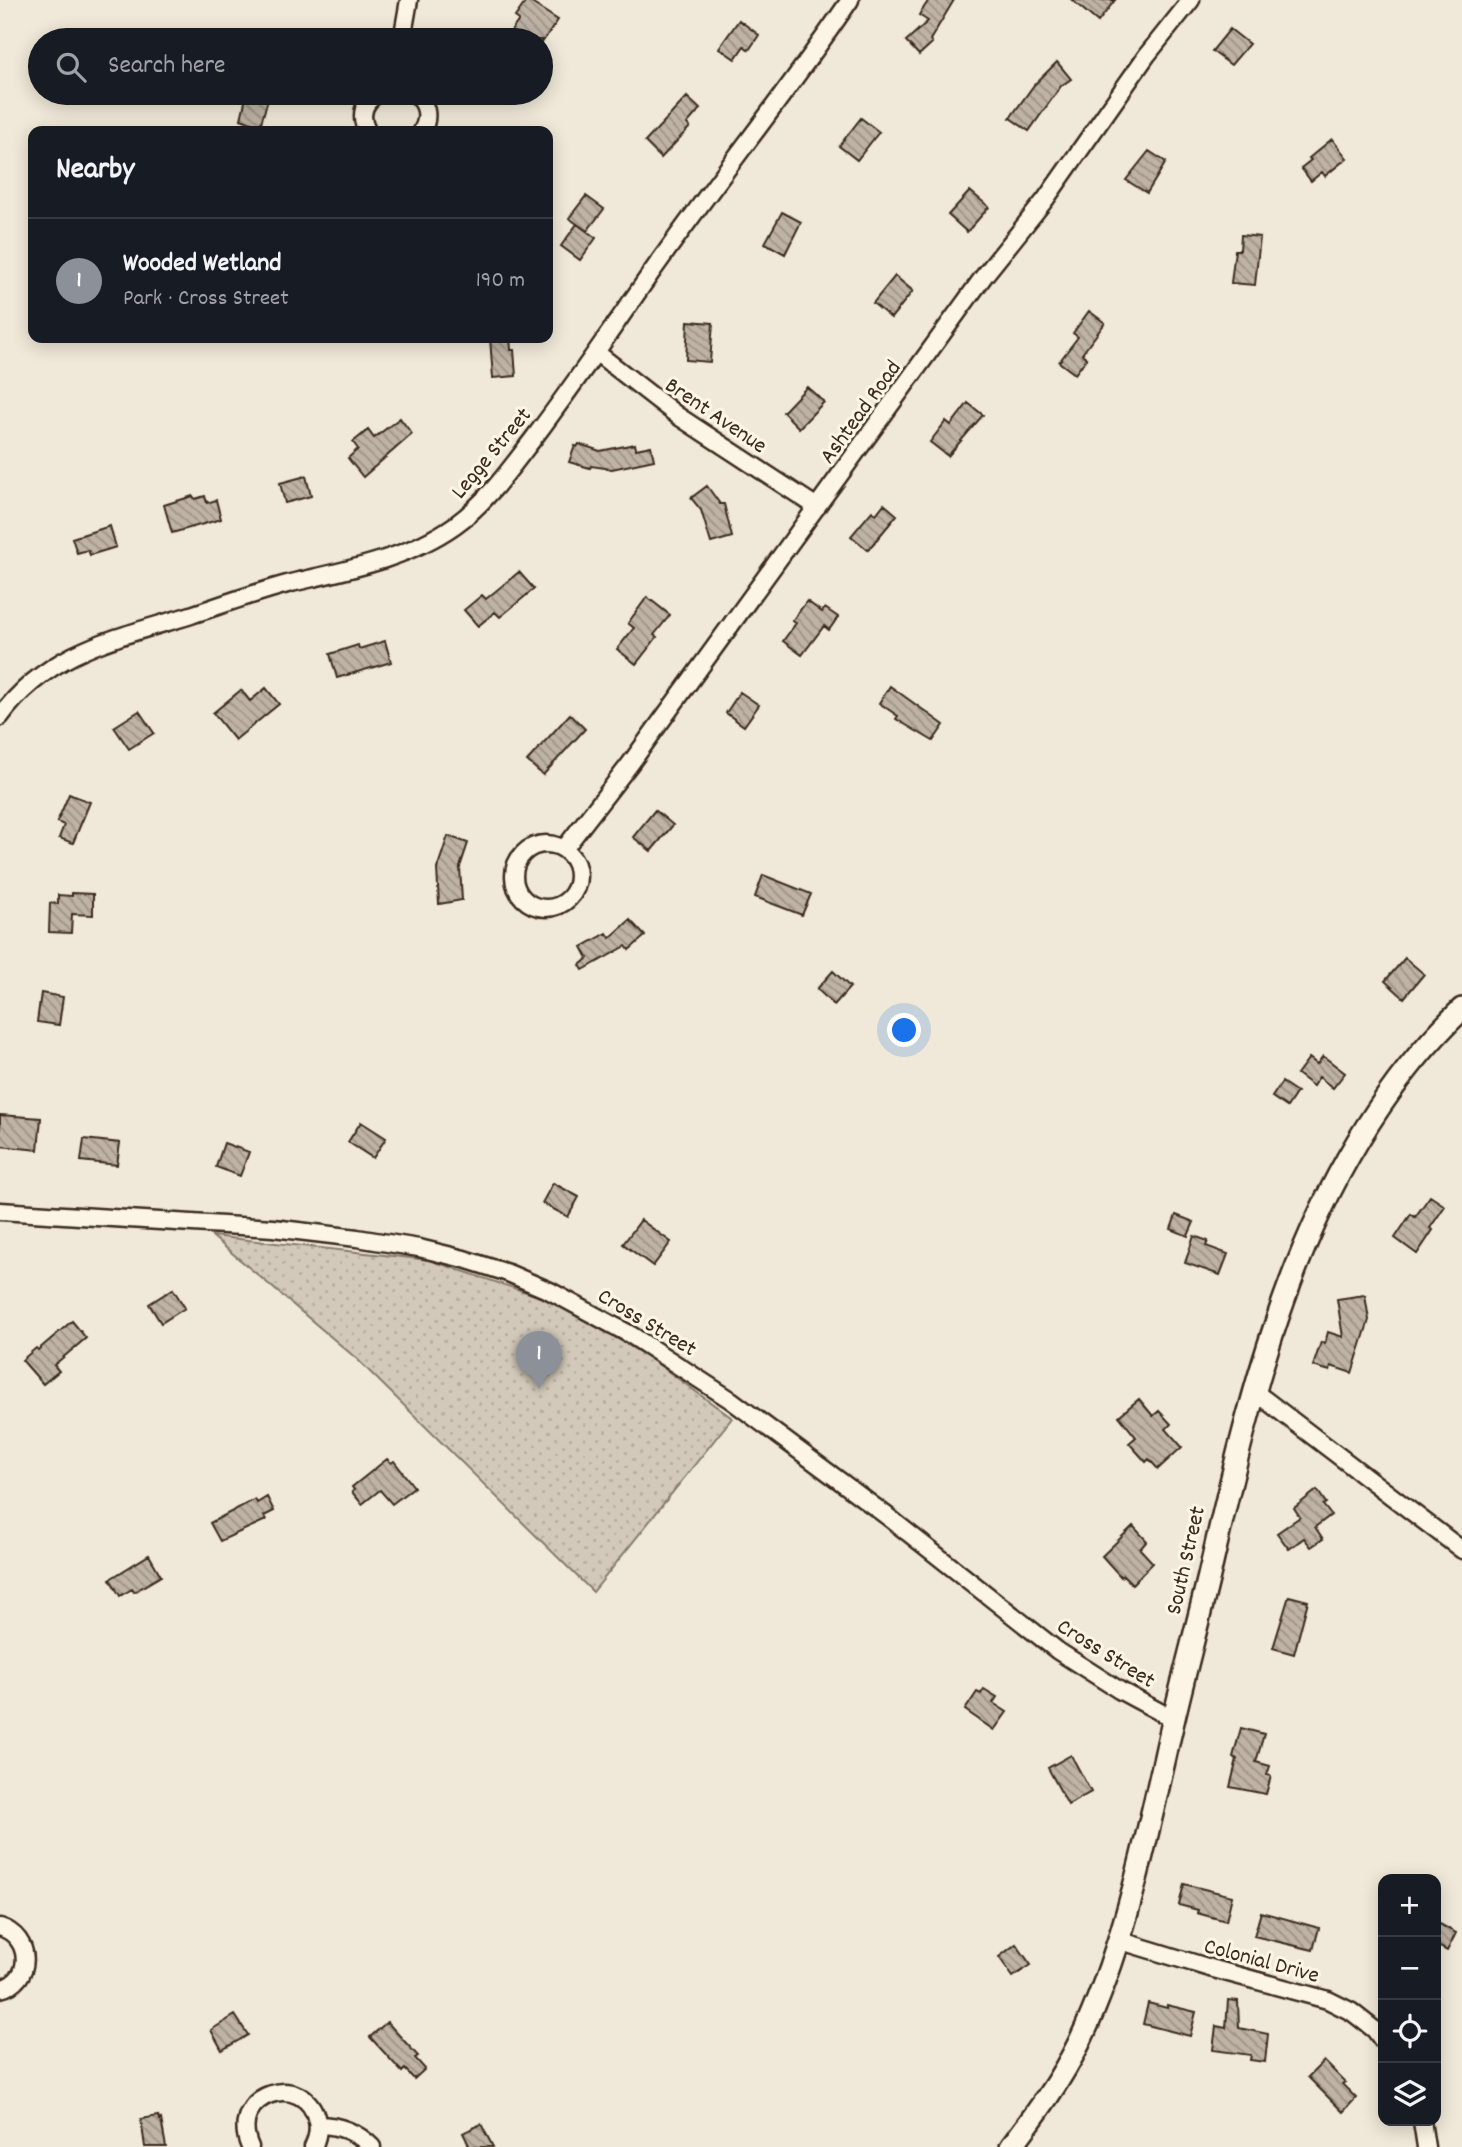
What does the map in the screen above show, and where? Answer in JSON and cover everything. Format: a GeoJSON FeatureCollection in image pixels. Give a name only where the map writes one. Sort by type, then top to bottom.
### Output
{"type":"FeatureCollection","features":[{"type":"Feature","properties":{"kind":"street"},"geometry":{"type":"LineString","coordinates":[[404,28],[409,0]]}},
{"type":"Feature","properties":{"kind":"street","name":"Legge Street"},"geometry":{"type":"LineString","coordinates":[[0,717],[35,678],[61,661],[93,646],[261,591],[391,557],[442,533],[468,514],[506,474],[597,353],[676,238],[757,132],[850,0]]}},
{"type":"Feature","properties":{"kind":"street","name":"Ashtead Road"},"geometry":{"type":"LineString","coordinates":[[564,849],[630,764],[984,276],[1045,200],[1147,55],[1191,0]]}},
{"type":"Feature","properties":{"kind":"street"},"geometry":{"type":"LineString","coordinates":[[365,105],[363,121],[365,126]]}},
{"type":"Feature","properties":{"kind":"street"},"geometry":{"type":"LineString","coordinates":[[423,105],[427,118],[424,126]]}},
{"type":"Feature","properties":{"kind":"street","name":"Brent Avenue"},"geometry":{"type":"LineString","coordinates":[[597,353],[678,416],[817,507]]}},
{"type":"Feature","properties":{"kind":"street"},"geometry":{"type":"LineString","coordinates":[[539,844],[552,844],[564,849],[578,870],[576,887],[572,894],[566,901],[550,908],[526,901],[514,883],[518,858],[527,849],[539,844]]}},
{"type":"Feature","properties":{"kind":"street","name":"South Street"},"geometry":{"type":"LineString","coordinates":[[1011,2147],[1078,2044],[1098,1998],[1118,1940],[1143,1849],[1233,1469],[1288,1284],[1335,1182],[1370,1124],[1399,1080],[1462,1009]]}},
{"type":"Feature","properties":{"kind":"street","name":"Cross Street"},"geometry":{"type":"LineString","coordinates":[[0,1211],[273,1227],[357,1238],[419,1248],[464,1259],[540,1287],[631,1335],[731,1400],[887,1516],[1058,1651],[1119,1690],[1173,1719]]}},
{"type":"Feature","properties":{"kind":"street"},"geometry":{"type":"LineString","coordinates":[[1255,1392],[1462,1550]]}},
{"type":"Feature","properties":{"kind":"street"},"geometry":{"type":"LineString","coordinates":[[0,1927],[20,1939],[25,1955],[19,1978],[13,1984],[0,1989]]}},
{"type":"Feature","properties":{"kind":"street","name":"Colonial Drive"},"geometry":{"type":"LineString","coordinates":[[1118,1940],[1328,2000],[1352,2012],[1378,2035]]}},
{"type":"Feature","properties":{"kind":"street"},"geometry":{"type":"LineString","coordinates":[[250,2147],[245,2130],[248,2114],[258,2100],[273,2093],[289,2093],[306,2101],[312,2108],[318,2125],[313,2147]]}},
{"type":"Feature","properties":{"kind":"street"},"geometry":{"type":"LineString","coordinates":[[318,2125],[337,2126],[360,2136],[373,2147]]}},
{"type":"Feature","properties":{"kind":"street"},"geometry":{"type":"LineString","coordinates":[[1423,2126],[1426,2147]]}},
{"type":"Feature","properties":{"kind":"shaded area"},"geometry":{"type":"Polygon","coordinates":[[[212,1236],[429,1260],[556,1302],[651,1359],[732,1418],[593,1592],[357,1359],[212,1236]]]}},
{"type":"Feature","properties":{"kind":"building"},"geometry":{"type":"Polygon","coordinates":[[[527,0],[558,20],[552,28],[513,28],[519,20],[515,17],[527,0]]]}},
{"type":"Feature","properties":{"kind":"building"},"geometry":{"type":"Polygon","coordinates":[[[929,0],[954,0],[930,40],[932,43],[919,55],[906,41],[928,21],[919,15],[929,0]]]}},
{"type":"Feature","properties":{"kind":"building"},"geometry":{"type":"Polygon","coordinates":[[[1072,0],[1115,0],[1098,22],[1072,0]]]}},
{"type":"Feature","properties":{"kind":"building"},"geometry":{"type":"Polygon","coordinates":[[[739,20],[759,35],[749,50],[744,46],[735,59],[719,48],[739,20]]]}},
{"type":"Feature","properties":{"kind":"building"},"geometry":{"type":"Polygon","coordinates":[[[1230,29],[1249,44],[1231,65],[1212,51],[1230,29]]]}},
{"type":"Feature","properties":{"kind":"building"},"geometry":{"type":"Polygon","coordinates":[[[1057,62],[1071,79],[1061,86],[1029,131],[1010,118],[1034,85],[1057,62]]]}},
{"type":"Feature","properties":{"kind":"building"},"geometry":{"type":"Polygon","coordinates":[[[687,97],[700,109],[687,124],[690,127],[661,158],[645,142],[687,97]]]}},
{"type":"Feature","properties":{"kind":"building"},"geometry":{"type":"Polygon","coordinates":[[[244,105],[266,105],[260,126],[241,119],[244,105]]]}},
{"type":"Feature","properties":{"kind":"building"},"geometry":{"type":"Polygon","coordinates":[[[861,118],[879,132],[857,160],[839,146],[861,118]]]}},
{"type":"Feature","properties":{"kind":"building"},"geometry":{"type":"Polygon","coordinates":[[[1332,139],[1347,158],[1325,176],[1322,172],[1311,181],[1301,168],[1332,139]]]}},
{"type":"Feature","properties":{"kind":"building"},"geometry":{"type":"Polygon","coordinates":[[[1149,151],[1166,162],[1147,193],[1126,180],[1149,151]]]}},
{"type":"Feature","properties":{"kind":"building"},"geometry":{"type":"Polygon","coordinates":[[[970,191],[989,207],[967,232],[948,215],[970,191]]]}},
{"type":"Feature","properties":{"kind":"building"},"geometry":{"type":"Polygon","coordinates":[[[586,196],[604,209],[587,231],[569,218],[586,196]]]}},
{"type":"Feature","properties":{"kind":"building"},"geometry":{"type":"Polygon","coordinates":[[[782,212],[801,222],[785,254],[765,243],[782,212]]]}},
{"type":"Feature","properties":{"kind":"building"},"geometry":{"type":"Polygon","coordinates":[[[577,224],[596,238],[580,260],[561,246],[577,224]]]}},
{"type":"Feature","properties":{"kind":"building"},"geometry":{"type":"Polygon","coordinates":[[[1241,235],[1260,237],[1255,285],[1231,283],[1235,250],[1240,250],[1241,235]]]}},
{"type":"Feature","properties":{"kind":"building"},"geometry":{"type":"Polygon","coordinates":[[[895,276],[913,291],[891,318],[873,303],[895,276]]]}},
{"type":"Feature","properties":{"kind":"building"},"geometry":{"type":"Polygon","coordinates":[[[1089,311],[1105,323],[1082,354],[1087,358],[1075,374],[1059,362],[1078,337],[1073,333],[1089,311]]]}},
{"type":"Feature","properties":{"kind":"building"},"geometry":{"type":"Polygon","coordinates":[[[688,321],[713,323],[710,362],[686,360],[688,321]]]}},
{"type":"Feature","properties":{"kind":"building"},"geometry":{"type":"Polygon","coordinates":[[[490,343],[510,343],[511,350],[514,350],[516,376],[493,378],[490,343]]]}},
{"type":"Feature","properties":{"kind":"building"},"geometry":{"type":"Polygon","coordinates":[[[807,387],[824,402],[799,428],[783,412],[807,387]]]}},
{"type":"Feature","properties":{"kind":"building"},"geometry":{"type":"Polygon","coordinates":[[[968,403],[983,415],[948,456],[930,442],[946,421],[951,425],[968,403]]]}},
{"type":"Feature","properties":{"kind":"building"},"geometry":{"type":"Polygon","coordinates":[[[400,418],[412,434],[363,477],[348,458],[358,449],[353,442],[368,430],[374,438],[400,418]]]}},
{"type":"Feature","properties":{"kind":"building"},"geometry":{"type":"Polygon","coordinates":[[[579,444],[600,451],[635,444],[636,449],[651,446],[654,460],[612,469],[590,468],[569,462],[575,446],[579,444]]]}},
{"type":"Feature","properties":{"kind":"building"},"geometry":{"type":"Polygon","coordinates":[[[306,476],[311,496],[285,503],[280,483],[306,476]]]}},
{"type":"Feature","properties":{"kind":"building"},"geometry":{"type":"Polygon","coordinates":[[[707,486],[720,504],[724,504],[732,537],[711,543],[701,510],[691,498],[707,486]]]}},
{"type":"Feature","properties":{"kind":"building"},"geometry":{"type":"Polygon","coordinates":[[[193,496],[195,499],[205,496],[207,503],[216,500],[221,519],[172,533],[164,505],[193,496]]]}},
{"type":"Feature","properties":{"kind":"building"},"geometry":{"type":"Polygon","coordinates":[[[884,504],[897,515],[868,550],[851,536],[872,511],[876,514],[884,504]]]}},
{"type":"Feature","properties":{"kind":"building"},"geometry":{"type":"Polygon","coordinates":[[[110,526],[116,547],[90,555],[88,550],[77,553],[72,538],[110,526]]]}},
{"type":"Feature","properties":{"kind":"building"},"geometry":{"type":"Polygon","coordinates":[[[519,572],[534,589],[500,617],[495,612],[478,626],[464,610],[482,595],[486,599],[519,572]]]}},
{"type":"Feature","properties":{"kind":"building"},"geometry":{"type":"Polygon","coordinates":[[[647,597],[670,615],[636,664],[617,649],[634,628],[628,623],[647,597]]]}},
{"type":"Feature","properties":{"kind":"building"},"geometry":{"type":"Polygon","coordinates":[[[807,601],[822,612],[825,608],[838,617],[829,630],[824,626],[802,655],[783,641],[796,623],[792,621],[807,601]]]}},
{"type":"Feature","properties":{"kind":"building"},"geometry":{"type":"Polygon","coordinates":[[[385,641],[391,662],[337,678],[330,654],[358,645],[359,649],[385,641]]]}},
{"type":"Feature","properties":{"kind":"building"},"geometry":{"type":"Polygon","coordinates":[[[890,686],[944,725],[933,741],[896,719],[898,716],[879,703],[890,686]]]}},
{"type":"Feature","properties":{"kind":"building"},"geometry":{"type":"Polygon","coordinates":[[[266,688],[279,704],[235,740],[213,713],[241,690],[250,701],[266,688]]]}},
{"type":"Feature","properties":{"kind":"building"},"geometry":{"type":"Polygon","coordinates":[[[740,692],[759,705],[744,726],[726,713],[740,692]]]}},
{"type":"Feature","properties":{"kind":"building"},"geometry":{"type":"Polygon","coordinates":[[[139,711],[154,733],[129,749],[114,727],[139,711]]]}},
{"type":"Feature","properties":{"kind":"building"},"geometry":{"type":"Polygon","coordinates":[[[570,714],[585,729],[543,775],[527,761],[570,714]]]}},
{"type":"Feature","properties":{"kind":"building"},"geometry":{"type":"Polygon","coordinates":[[[69,794],[90,802],[73,843],[59,838],[64,825],[57,822],[69,794]]]}},
{"type":"Feature","properties":{"kind":"building"},"geometry":{"type":"Polygon","coordinates":[[[655,810],[673,825],[651,851],[633,837],[655,810]]]}},
{"type":"Feature","properties":{"kind":"building"},"geometry":{"type":"Polygon","coordinates":[[[448,836],[468,843],[460,867],[462,900],[439,904],[437,869],[448,836]]]}},
{"type":"Feature","properties":{"kind":"building"},"geometry":{"type":"Polygon","coordinates":[[[763,875],[811,894],[802,915],[755,897],[763,875]]]}},
{"type":"Feature","properties":{"kind":"building"},"geometry":{"type":"Polygon","coordinates":[[[72,893],[93,894],[93,915],[72,914],[71,933],[49,932],[50,903],[58,904],[58,895],[72,896],[72,893]]]}},
{"type":"Feature","properties":{"kind":"building"},"geometry":{"type":"Polygon","coordinates":[[[630,920],[645,936],[629,950],[626,946],[583,970],[580,965],[588,958],[582,947],[607,933],[610,938],[630,920]]]}},
{"type":"Feature","properties":{"kind":"building"},"geometry":{"type":"Polygon","coordinates":[[[1405,958],[1424,974],[1404,998],[1385,981],[1405,958]]]}},
{"type":"Feature","properties":{"kind":"building"},"geometry":{"type":"Polygon","coordinates":[[[833,971],[850,987],[834,1005],[817,989],[833,971]]]}},
{"type":"Feature","properties":{"kind":"building"},"geometry":{"type":"Polygon","coordinates":[[[41,993],[63,997],[59,1025],[37,1022],[41,993]]]}},
{"type":"Feature","properties":{"kind":"building"},"geometry":{"type":"Polygon","coordinates":[[[1323,1056],[1345,1073],[1333,1088],[1319,1077],[1313,1086],[1297,1074],[1309,1058],[1317,1064],[1323,1056]]]}},
{"type":"Feature","properties":{"kind":"building"},"geometry":{"type":"Polygon","coordinates":[[[1282,1082],[1297,1092],[1287,1107],[1272,1097],[1282,1082]]]}},
{"type":"Feature","properties":{"kind":"building"},"geometry":{"type":"Polygon","coordinates":[[[0,1115],[41,1118],[38,1150],[0,1146],[0,1115]]]}},
{"type":"Feature","properties":{"kind":"building"},"geometry":{"type":"Polygon","coordinates":[[[361,1122],[386,1138],[373,1158],[348,1142],[361,1122]]]}},
{"type":"Feature","properties":{"kind":"building"},"geometry":{"type":"Polygon","coordinates":[[[84,1139],[120,1143],[117,1165],[81,1161],[84,1139]]]}},
{"type":"Feature","properties":{"kind":"building"},"geometry":{"type":"Polygon","coordinates":[[[224,1143],[249,1152],[240,1176],[216,1167],[224,1143]]]}},
{"type":"Feature","properties":{"kind":"building"},"geometry":{"type":"Polygon","coordinates":[[[553,1183],[579,1197],[568,1217],[542,1203],[553,1183]]]}},
{"type":"Feature","properties":{"kind":"building"},"geometry":{"type":"Polygon","coordinates":[[[1430,1196],[1445,1206],[1417,1254],[1395,1238],[1411,1214],[1415,1217],[1430,1196]]]}},
{"type":"Feature","properties":{"kind":"building"},"geometry":{"type":"Polygon","coordinates":[[[1176,1215],[1194,1222],[1188,1236],[1171,1229],[1176,1215]]]}},
{"type":"Feature","properties":{"kind":"building"},"geometry":{"type":"Polygon","coordinates":[[[641,1220],[671,1242],[653,1266],[623,1244],[641,1220]]]}},
{"type":"Feature","properties":{"kind":"building"},"geometry":{"type":"Polygon","coordinates":[[[1194,1236],[1208,1241],[1206,1246],[1228,1254],[1220,1275],[1185,1263],[1194,1236]]]}},
{"type":"Feature","properties":{"kind":"building"},"geometry":{"type":"Polygon","coordinates":[[[173,1289],[185,1308],[161,1323],[149,1304],[173,1289]]]}},
{"type":"Feature","properties":{"kind":"building"},"geometry":{"type":"Polygon","coordinates":[[[1365,1295],[1369,1320],[1352,1373],[1331,1366],[1330,1371],[1313,1366],[1321,1342],[1325,1343],[1328,1332],[1343,1337],[1337,1299],[1365,1295]]]}},
{"type":"Feature","properties":{"kind":"building"},"geometry":{"type":"Polygon","coordinates":[[[72,1321],[86,1338],[54,1365],[59,1371],[43,1384],[22,1360],[72,1321]]]}},
{"type":"Feature","properties":{"kind":"building"},"geometry":{"type":"Polygon","coordinates":[[[1139,1399],[1153,1416],[1159,1411],[1171,1424],[1166,1429],[1182,1447],[1158,1469],[1149,1459],[1146,1462],[1129,1443],[1136,1437],[1119,1416],[1139,1399]]]}},
{"type":"Feature","properties":{"kind":"building"},"geometry":{"type":"Polygon","coordinates":[[[387,1459],[391,1463],[394,1461],[414,1487],[392,1504],[380,1490],[362,1504],[352,1492],[352,1487],[387,1459]]]}},
{"type":"Feature","properties":{"kind":"building"},"geometry":{"type":"Polygon","coordinates":[[[1317,1490],[1331,1515],[1315,1527],[1323,1539],[1311,1547],[1304,1538],[1289,1549],[1277,1533],[1300,1517],[1294,1508],[1317,1490]]]}},
{"type":"Feature","properties":{"kind":"building"},"geometry":{"type":"Polygon","coordinates":[[[267,1497],[274,1511],[264,1516],[266,1520],[220,1541],[210,1523],[255,1499],[257,1503],[267,1497]]]}},
{"type":"Feature","properties":{"kind":"building"},"geometry":{"type":"Polygon","coordinates":[[[1133,1526],[1147,1541],[1140,1549],[1153,1563],[1132,1584],[1123,1575],[1121,1577],[1102,1556],[1133,1526]]]}},
{"type":"Feature","properties":{"kind":"building"},"geometry":{"type":"Polygon","coordinates":[[[149,1555],[161,1576],[134,1592],[132,1589],[120,1596],[110,1579],[149,1555]]]}},
{"type":"Feature","properties":{"kind":"building"},"geometry":{"type":"Polygon","coordinates":[[[1289,1596],[1308,1601],[1294,1654],[1273,1648],[1289,1596]]]}},
{"type":"Feature","properties":{"kind":"building"},"geometry":{"type":"Polygon","coordinates":[[[984,1689],[997,1697],[993,1703],[1007,1712],[994,1730],[965,1710],[977,1692],[981,1694],[984,1689]]]}},
{"type":"Feature","properties":{"kind":"building"},"geometry":{"type":"Polygon","coordinates":[[[1241,1728],[1264,1734],[1256,1762],[1270,1766],[1267,1775],[1271,1776],[1266,1794],[1230,1787],[1237,1759],[1233,1757],[1241,1728]]]}},
{"type":"Feature","properties":{"kind":"building"},"geometry":{"type":"Polygon","coordinates":[[[1071,1755],[1091,1792],[1068,1805],[1048,1768],[1071,1755]]]}},
{"type":"Feature","properties":{"kind":"building"},"geometry":{"type":"Polygon","coordinates":[[[1184,1884],[1232,1896],[1226,1921],[1179,1905],[1184,1884]]]}},
{"type":"Feature","properties":{"kind":"building"},"geometry":{"type":"Polygon","coordinates":[[[1261,1912],[1319,1928],[1313,1950],[1254,1936],[1261,1912]]]}},
{"type":"Feature","properties":{"kind":"building"},"geometry":{"type":"Polygon","coordinates":[[[1441,1925],[1456,1933],[1447,1951],[1441,1948],[1441,1925]]]}},
{"type":"Feature","properties":{"kind":"building"},"geometry":{"type":"Polygon","coordinates":[[[1016,1944],[1031,1965],[1013,1977],[999,1957],[1016,1944]]]}},
{"type":"Feature","properties":{"kind":"building"},"geometry":{"type":"Polygon","coordinates":[[[1228,2000],[1238,2001],[1239,2028],[1268,2034],[1265,2062],[1250,2060],[1251,2055],[1213,2050],[1216,2026],[1226,2028],[1228,2000]]]}},
{"type":"Feature","properties":{"kind":"building"},"geometry":{"type":"Polygon","coordinates":[[[1148,2003],[1196,2012],[1190,2036],[1143,2024],[1148,2003]]]}},
{"type":"Feature","properties":{"kind":"building"},"geometry":{"type":"Polygon","coordinates":[[[235,2015],[248,2035],[222,2050],[211,2030],[235,2015]]]}},
{"type":"Feature","properties":{"kind":"building"},"geometry":{"type":"Polygon","coordinates":[[[387,2022],[418,2056],[415,2058],[425,2069],[414,2079],[405,2069],[402,2072],[370,2037],[387,2022]]]}},
{"type":"Feature","properties":{"kind":"building"},"geometry":{"type":"Polygon","coordinates":[[[1324,2061],[1345,2082],[1342,2084],[1356,2098],[1343,2112],[1308,2077],[1324,2061]]]}},
{"type":"Feature","properties":{"kind":"building"},"geometry":{"type":"Polygon","coordinates":[[[158,2116],[159,2120],[161,2119],[166,2147],[145,2147],[141,2119],[158,2116]]]}},
{"type":"Feature","properties":{"kind":"building"},"geometry":{"type":"Polygon","coordinates":[[[481,2124],[493,2147],[470,2147],[463,2133],[481,2124]]]}},
{"type":"Feature","properties":{"kind":"place","name":"Wooded Wetland"},"geometry":{"type":"Point","coordinates":[539,1389]}}]}
